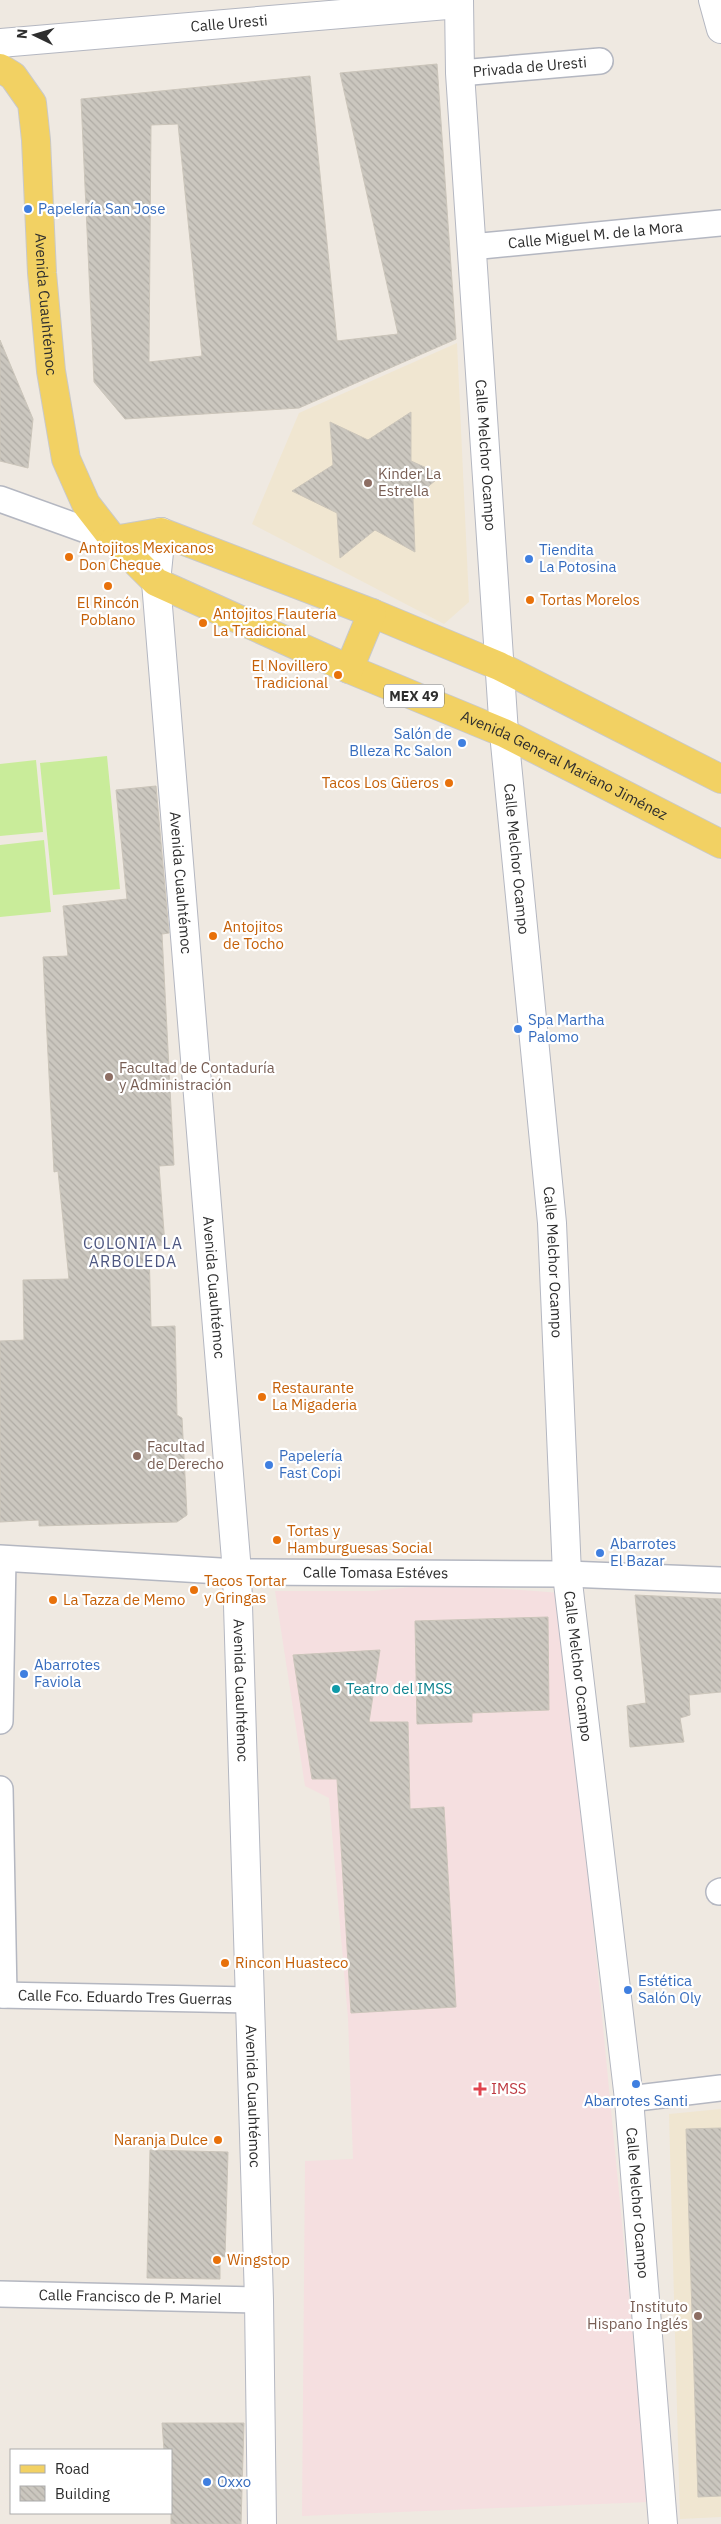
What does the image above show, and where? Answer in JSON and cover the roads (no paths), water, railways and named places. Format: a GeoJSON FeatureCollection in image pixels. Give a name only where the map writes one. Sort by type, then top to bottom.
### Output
{"type":"FeatureCollection","features":[{"type":"Feature","properties":{"kind":"main road","name":"Avenida Cuauhtémoc"},"geometry":{"type":"LineString","coordinates":[[0,68],[14,76],[32,103],[36,140],[42,273],[51,370],[66,459],[86,504],[114,540]]}},
{"type":"Feature","properties":{"kind":"main road","name":"Avenida General Mariano Jiménez"},"geometry":{"type":"LineString","coordinates":[[114,540],[161,532]]}},
{"type":"Feature","properties":{"kind":"main road"},"geometry":{"type":"LineString","coordinates":[[161,532],[372,613],[499,666],[721,779]]}},
{"type":"Feature","properties":{"kind":"main road","name":"Avenida General Mariano Jiménez"},"geometry":{"type":"LineString","coordinates":[[114,540],[156,582],[349,669],[504,733],[721,844]]}},
{"type":"Feature","properties":{"kind":"main road"},"geometry":{"type":"LineString","coordinates":[[349,669],[372,613]]}},
{"type":"Feature","properties":{"kind":"street"},"geometry":{"type":"LineString","coordinates":[[713,0],[721,30]]}},
{"type":"Feature","properties":{"kind":"street","name":"Calle Uresti"},"geometry":{"type":"LineString","coordinates":[[0,43],[459,2]]}},
{"type":"Feature","properties":{"kind":"street","name":"Calle Melchor Ocampo"},"geometry":{"type":"LineString","coordinates":[[459,2],[460,73],[504,733],[552,1223],[567,1574],[629,2099],[663,2524]]}},
{"type":"Feature","properties":{"kind":"street","name":"Privada de Uresti"},"geometry":{"type":"LineString","coordinates":[[460,73],[600,61]]}},
{"type":"Feature","properties":{"kind":"street","name":"Calle Miguel M. de la Mora"},"geometry":{"type":"LineString","coordinates":[[471,247],[721,223]]}},
{"type":"Feature","properties":{"kind":"street","name":"Avenida General Mariano Jiménez"},"geometry":{"type":"LineString","coordinates":[[0,499],[114,540]]}},
{"type":"Feature","properties":{"kind":"street","name":"Avenida Cuauhtémoc"},"geometry":{"type":"LineString","coordinates":[[161,532],[156,582],[237,1572],[259,2300],[262,2524]]}},
{"type":"Feature","properties":{"kind":"street"},"geometry":{"type":"LineString","coordinates":[[0,1721],[2,1558]]}},
{"type":"Feature","properties":{"kind":"street","name":"Calle Tomasa Estéves"},"geometry":{"type":"LineString","coordinates":[[2,1558],[237,1572],[567,1574],[721,1580]]}},
{"type":"Feature","properties":{"kind":"street"},"geometry":{"type":"LineString","coordinates":[[0,1789],[2,1995]]}},
{"type":"Feature","properties":{"kind":"street","name":"Calle Fco. Eduardo Tres Guerras"},"geometry":{"type":"LineString","coordinates":[[2,1995],[250,2000]]}},
{"type":"Feature","properties":{"kind":"street"},"geometry":{"type":"LineString","coordinates":[[629,2099],[721,2088]]}},
{"type":"Feature","properties":{"kind":"street","name":"Calle Francisco de P. Mariel"},"geometry":{"type":"LineString","coordinates":[[0,2294],[259,2300]]}},
{"type":"Feature","properties":{"kind":"place","name":"Papelería San Jose"},"geometry":{"type":"Point","coordinates":[28,209]}},
{"type":"Feature","properties":{"kind":"place","name":"Kinder La Estrella"},"geometry":{"type":"Point","coordinates":[368,483]}},
{"type":"Feature","properties":{"kind":"place","name":"Antojitos Mexicanos Don Cheque"},"geometry":{"type":"Point","coordinates":[69,557]}},
{"type":"Feature","properties":{"kind":"place","name":"Tiendita La Potosina"},"geometry":{"type":"Point","coordinates":[529,559]}},
{"type":"Feature","properties":{"kind":"place","name":"El Rincón Poblano"},"geometry":{"type":"Point","coordinates":[108,586]}},
{"type":"Feature","properties":{"kind":"place","name":"Tortas Morelos"},"geometry":{"type":"Point","coordinates":[530,600]}},
{"type":"Feature","properties":{"kind":"place","name":"Antojitos Flautería La Tradicional"},"geometry":{"type":"Point","coordinates":[203,623]}},
{"type":"Feature","properties":{"kind":"place","name":"El Novillero Tradicional"},"geometry":{"type":"Point","coordinates":[338,675]}},
{"type":"Feature","properties":{"kind":"place","name":"Salón de Blleza Rc Salon"},"geometry":{"type":"Point","coordinates":[462,743]}},
{"type":"Feature","properties":{"kind":"place","name":"Tacos Los Güeros"},"geometry":{"type":"Point","coordinates":[449,783]}},
{"type":"Feature","properties":{"kind":"place","name":"Antojitos de Tocho"},"geometry":{"type":"Point","coordinates":[213,936]}},
{"type":"Feature","properties":{"kind":"place","name":"Spa Martha Palomo"},"geometry":{"type":"Point","coordinates":[518,1029]}},
{"type":"Feature","properties":{"kind":"place","name":"Facultad de Contaduría y Administración"},"geometry":{"type":"Point","coordinates":[109,1077]}},
{"type":"Feature","properties":{"kind":"place","name":"Restaurante La Migaderia"},"geometry":{"type":"Point","coordinates":[262,1397]}},
{"type":"Feature","properties":{"kind":"place","name":"Facultad de Derecho"},"geometry":{"type":"Point","coordinates":[137,1456]}},
{"type":"Feature","properties":{"kind":"place","name":"Papelería Fast Copi"},"geometry":{"type":"Point","coordinates":[269,1465]}},
{"type":"Feature","properties":{"kind":"place","name":"Tortas y Hamburguesas Social"},"geometry":{"type":"Point","coordinates":[277,1540]}},
{"type":"Feature","properties":{"kind":"place","name":"Abarrotes El Bazar"},"geometry":{"type":"Point","coordinates":[600,1553]}},
{"type":"Feature","properties":{"kind":"place","name":"Tacos Tortar y Gringas"},"geometry":{"type":"Point","coordinates":[194,1590]}},
{"type":"Feature","properties":{"kind":"place","name":"La Tazza de Memo"},"geometry":{"type":"Point","coordinates":[53,1600]}},
{"type":"Feature","properties":{"kind":"place","name":"Abarrotes Faviola"},"geometry":{"type":"Point","coordinates":[24,1674]}},
{"type":"Feature","properties":{"kind":"place","name":"Teatro del IMSS"},"geometry":{"type":"Point","coordinates":[336,1689]}},
{"type":"Feature","properties":{"kind":"place","name":"Rincon Huasteco"},"geometry":{"type":"Point","coordinates":[225,1963]}},
{"type":"Feature","properties":{"kind":"place","name":"Estética Salón Oly"},"geometry":{"type":"Point","coordinates":[628,1990]}},
{"type":"Feature","properties":{"kind":"place","name":"Abarrotes Santi"},"geometry":{"type":"Point","coordinates":[636,2084]}},
{"type":"Feature","properties":{"kind":"place","name":"IMSS"},"geometry":{"type":"Point","coordinates":[480,2089]}},
{"type":"Feature","properties":{"kind":"place","name":"Naranja Dulce"},"geometry":{"type":"Point","coordinates":[218,2140]}},
{"type":"Feature","properties":{"kind":"place","name":"Wingstop"},"geometry":{"type":"Point","coordinates":[217,2260]}},
{"type":"Feature","properties":{"kind":"place","name":"Instituto Hispano Inglés"},"geometry":{"type":"Point","coordinates":[698,2316]}},
{"type":"Feature","properties":{"kind":"place","name":"Oxxo"},"geometry":{"type":"Point","coordinates":[207,2482]}},
{"type":"Feature","properties":{"kind":"district","name":"COLONIA LA ARBOLEDA"},"geometry":{"type":"Point","coordinates":[133,1252]}}]}
